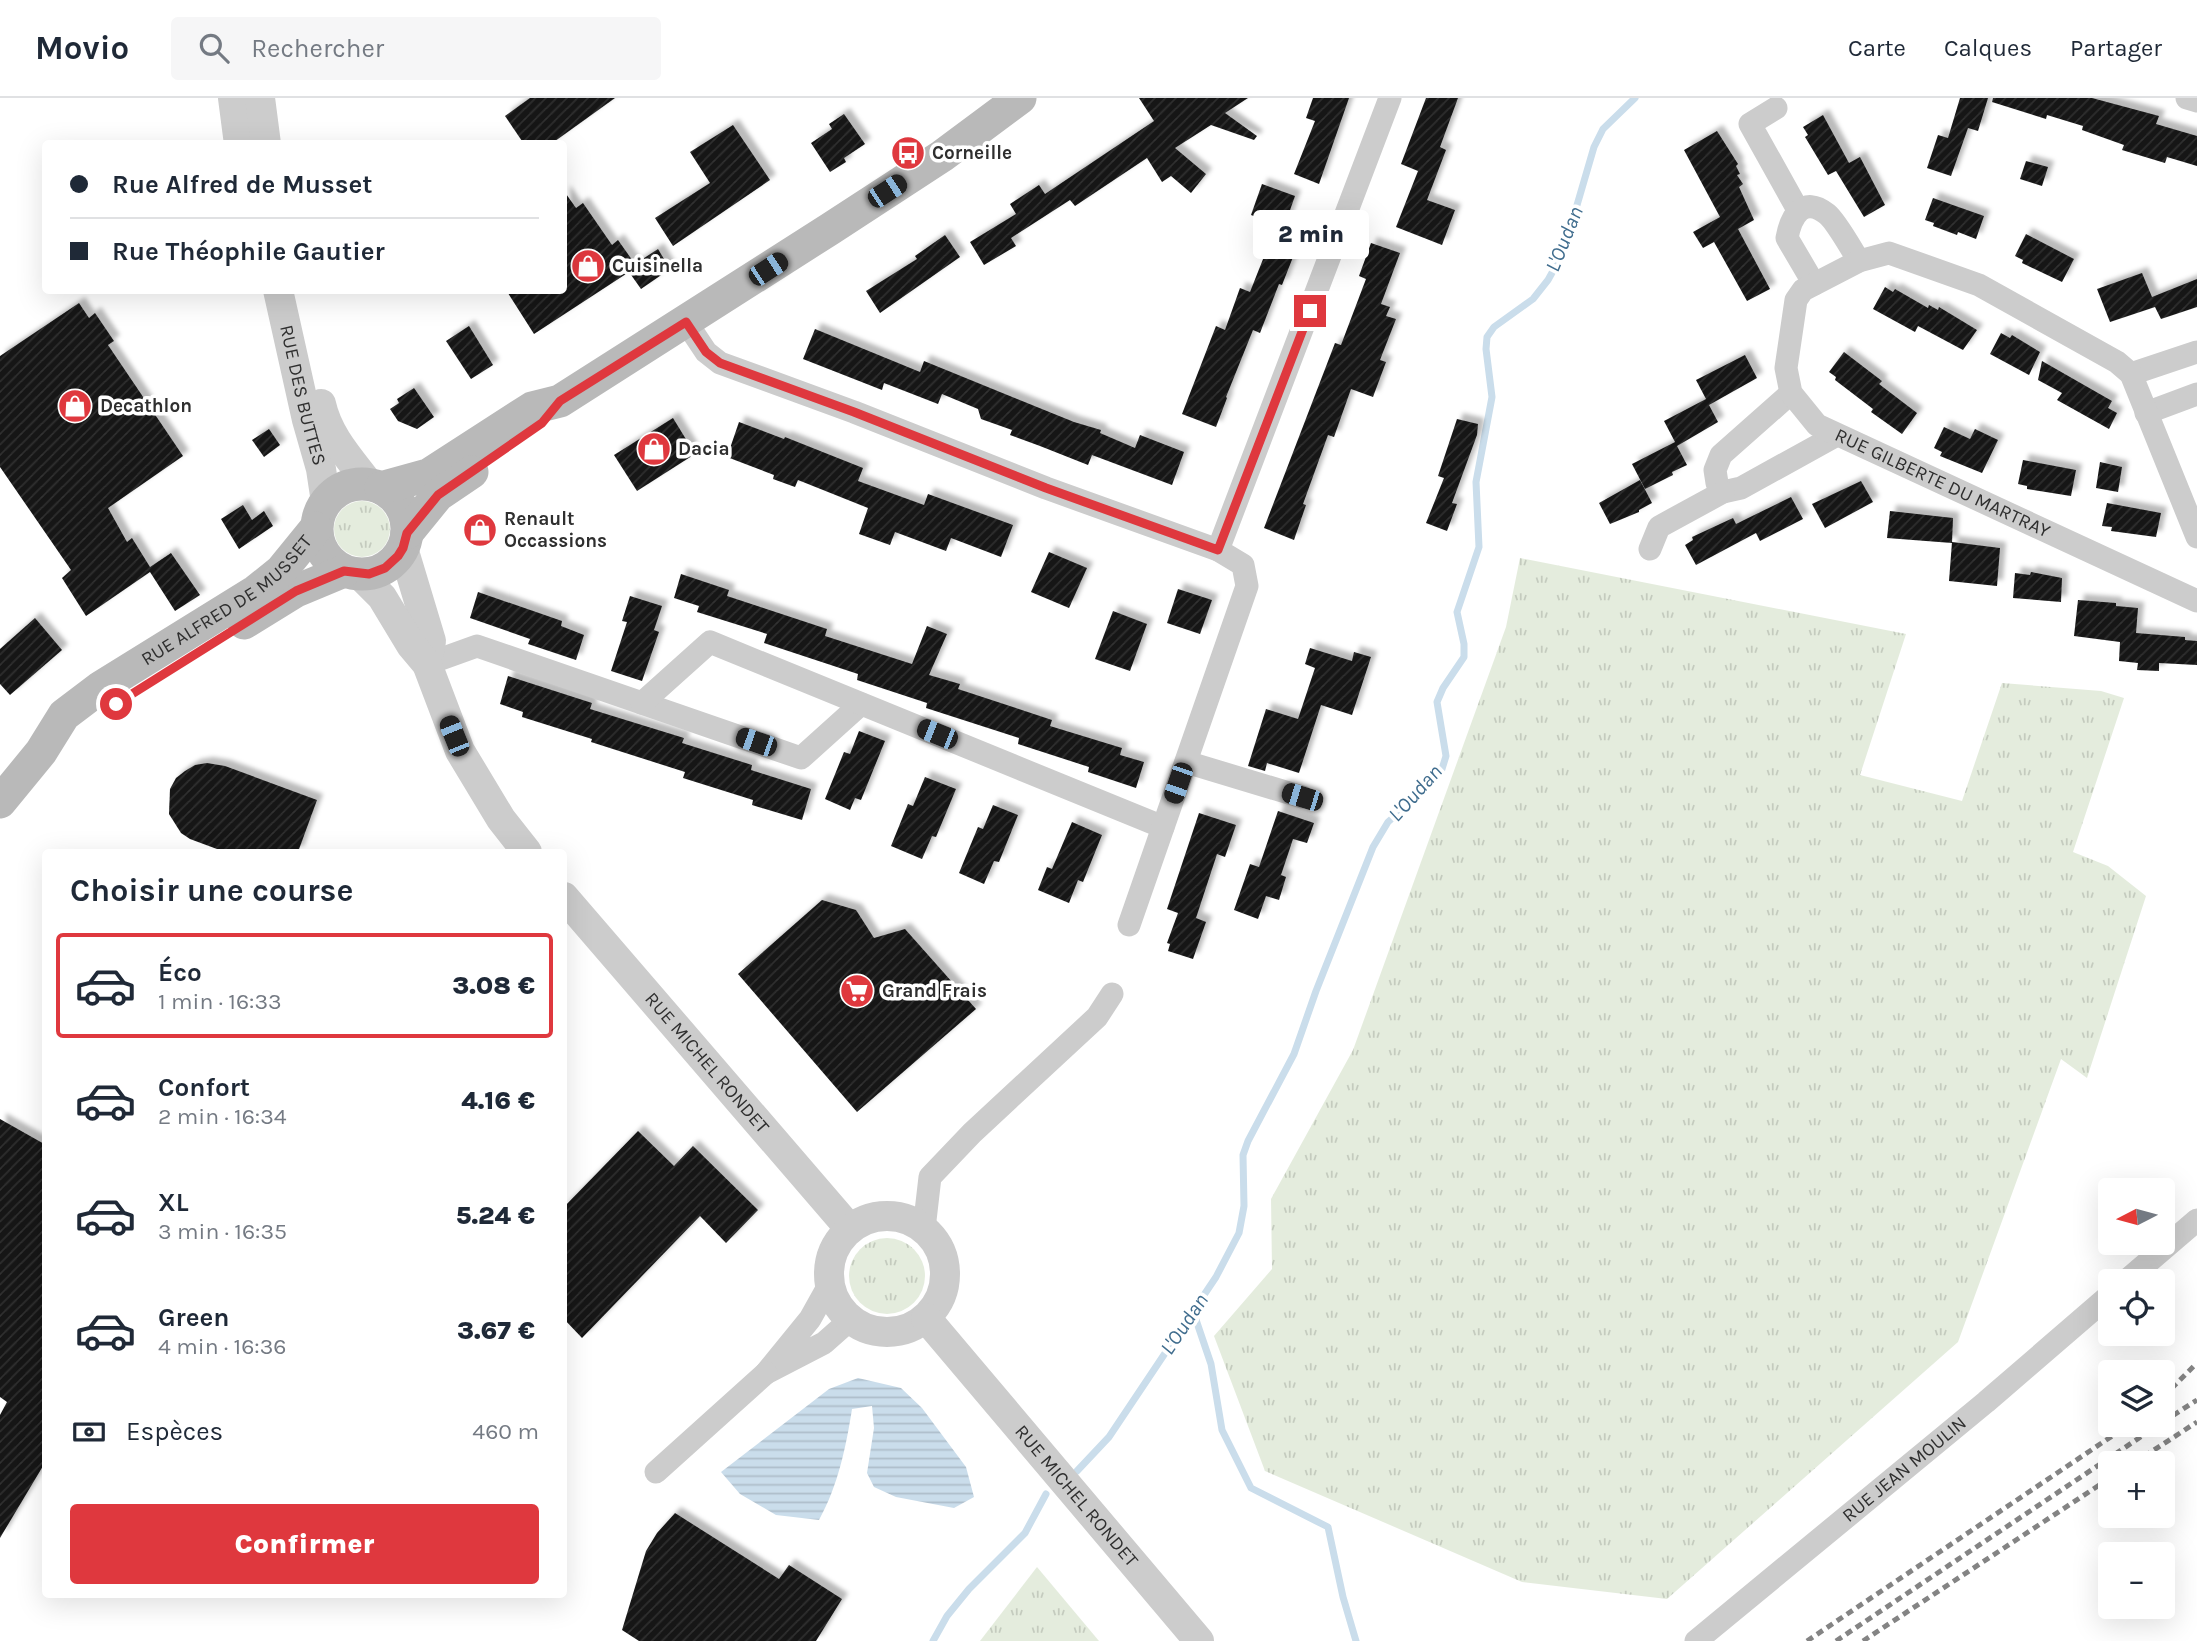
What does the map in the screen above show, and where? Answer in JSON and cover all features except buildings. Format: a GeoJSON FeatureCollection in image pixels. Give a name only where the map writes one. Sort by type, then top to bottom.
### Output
{"type":"FeatureCollection","features":[{"type":"Feature","properties":{"kind":"main road"},"geometry":{"type":"LineString","coordinates":[[942,156],[1020,98]]}},
{"type":"Feature","properties":{"kind":"main road"},"geometry":{"type":"LineString","coordinates":[[560,401],[542,423],[438,495],[405,540],[393,562],[385,568],[377,572],[352,573],[327,558],[317,539],[321,515],[341,488],[352,484],[375,486],[428,475],[532,408],[560,401],[942,156],[1044,98]]}},
{"type":"Feature","properties":{"kind":"main road"},"geometry":{"type":"LineString","coordinates":[[375,486],[398,501],[404,511],[405,540]]}},
{"type":"Feature","properties":{"kind":"main road","name":"RUE ALFRED DE MUSSET"},"geometry":{"type":"LineString","coordinates":[[0,802],[41,752],[64,715],[101,687],[257,591],[281,570],[321,515]]}},
{"type":"Feature","properties":{"kind":"main road","name":"RUE ALFRED DE MUSSET"},"geometry":{"type":"LineString","coordinates":[[41,752],[79,731],[116,704],[296,591],[352,573]]}},
{"type":"Feature","properties":{"kind":"street"},"geometry":{"type":"LineString","coordinates":[[233,98],[238,140]]}},
{"type":"Feature","properties":{"kind":"street"},"geometry":{"type":"LineString","coordinates":[[260,98],[265,140]]}},
{"type":"Feature","properties":{"kind":"street"},"geometry":{"type":"LineString","coordinates":[[1218,550],[1390,98]]}},
{"type":"Feature","properties":{"kind":"street"},"geometry":{"type":"LineString","coordinates":[[2187,98],[2197,101]]}},
{"type":"Feature","properties":{"kind":"street"},"geometry":{"type":"LineString","coordinates":[[1776,108],[1750,124],[1798,210]]}},
{"type":"Feature","properties":{"kind":"street"},"geometry":{"type":"LineString","coordinates":[[1814,285],[1787,238],[1790,219],[1798,210],[1812,207],[1828,214],[1859,261]]}},
{"type":"Feature","properties":{"kind":"street"},"geometry":{"type":"LineString","coordinates":[[1723,492],[1717,483],[1715,470],[1721,455],[1791,393],[1786,368],[1796,300],[1803,290],[1859,261],[1889,253],[1979,285],[2117,362],[2131,374],[2197,537]]}},
{"type":"Feature","properties":{"kind":"street","name":"RUE DES BUTTES"},"geometry":{"type":"LineString","coordinates":[[279,294],[321,469],[321,515]]}},
{"type":"Feature","properties":{"kind":"street","name":"RUE DES BUTTES"},"geometry":{"type":"LineString","coordinates":[[297,294],[324,415],[336,441],[375,486]]}},
{"type":"Feature","properties":{"kind":"street"},"geometry":{"type":"LineString","coordinates":[[686,322],[706,352],[720,363],[854,412],[1046,488],[1218,550],[1243,565],[1247,586],[1129,925]]}},
{"type":"Feature","properties":{"kind":"street"},"geometry":{"type":"LineString","coordinates":[[2131,374],[2197,352]]}},
{"type":"Feature","properties":{"kind":"street","name":"RUE GILBERTE DU MARTRAY"},"geometry":{"type":"LineString","coordinates":[[1791,393],[1816,425],[2197,601]]}},
{"type":"Feature","properties":{"kind":"street"},"geometry":{"type":"LineString","coordinates":[[2146,413],[2197,394]]}},
{"type":"Feature","properties":{"kind":"street"},"geometry":{"type":"LineString","coordinates":[[1650,549],[1659,527],[1723,492],[1741,488],[1838,435]]}},
{"type":"Feature","properties":{"kind":"street"},"geometry":{"type":"LineString","coordinates":[[405,540],[431,641],[427,664]]}},
{"type":"Feature","properties":{"kind":"street"},"geometry":{"type":"LineString","coordinates":[[352,573],[382,597],[411,645],[427,664],[460,751],[501,819],[525,849]]}},
{"type":"Feature","properties":{"kind":"street"},"geometry":{"type":"LineString","coordinates":[[642,703],[710,642],[1163,827]]}},
{"type":"Feature","properties":{"kind":"street"},"geometry":{"type":"LineString","coordinates":[[427,664],[477,646],[802,758],[861,704]]}},
{"type":"Feature","properties":{"kind":"street"},"geometry":{"type":"LineString","coordinates":[[1186,761],[1302,797]]}},
{"type":"Feature","properties":{"kind":"street","name":"RUE MICHEL RONDET"},"geometry":{"type":"LineString","coordinates":[[567,900],[850,1229]]}},
{"type":"Feature","properties":{"kind":"street"},"geometry":{"type":"LineString","coordinates":[[924,1229],[930,1177],[972,1133],[1097,1017],[1112,994]]}},
{"type":"Feature","properties":{"kind":"street"},"geometry":{"type":"LineString","coordinates":[[887,1216],[906,1219],[924,1229],[937,1244],[944,1263],[944,1283],[938,1302],[926,1318],[897,1332],[864,1328],[850,1320],[833,1298],[829,1285],[832,1254],[839,1241],[850,1229],[867,1219],[887,1216]]}},
{"type":"Feature","properties":{"kind":"street"},"geometry":{"type":"LineString","coordinates":[[2140,1269],[2197,1220]]}},
{"type":"Feature","properties":{"kind":"street"},"geometry":{"type":"LineString","coordinates":[[656,1472],[766,1373],[810,1319],[829,1285]]}},
{"type":"Feature","properties":{"kind":"street","name":"RUE JEAN MOULIN"},"geometry":{"type":"LineString","coordinates":[[1696,1641],[1986,1402],[2098,1305]]}},
{"type":"Feature","properties":{"kind":"street","name":"RUE MICHEL RONDET"},"geometry":{"type":"LineString","coordinates":[[926,1318],[1199,1641]]}},
{"type":"Feature","properties":{"kind":"street"},"geometry":{"type":"LineString","coordinates":[[766,1373],[824,1343],[850,1320]]}},
{"type":"Feature","properties":{"kind":"green space"},"geometry":{"type":"Polygon","coordinates":[[[362,501],[373,503],[382,509],[388,518],[388,540],[382,549],[373,555],[362,557],[351,555],[342,549],[336,540],[334,529],[336,518],[342,509],[351,503],[362,501]]]}},
{"type":"Feature","properties":{"kind":"green space"},"geometry":{"type":"Polygon","coordinates":[[[1520,558],[1906,634],[1860,775],[1962,801],[2002,683],[2101,691],[2124,698],[2073,852],[2108,866],[2146,896],[2087,1078],[2061,1059],[1958,1342],[1667,1599],[1522,1582],[1265,1471],[1214,1336],[1272,1269],[1271,1199],[1353,1050],[1506,627],[1520,558]]]}},
{"type":"Feature","properties":{"kind":"green space"},"geometry":{"type":"Polygon","coordinates":[[[880,1238],[894,1238],[908,1244],[919,1255],[923,1261],[923,1291],[914,1303],[902,1312],[880,1314],[866,1308],[855,1297],[849,1283],[849,1269],[855,1255],[866,1244],[880,1238]]]}},
{"type":"Feature","properties":{"kind":"green space"},"geometry":{"type":"Polygon","coordinates":[[[1037,1567],[1099,1641],[980,1641],[1037,1567]]]}},
{"type":"Feature","properties":{"kind":"water"},"geometry":{"type":"Polygon","coordinates":[[[858,1378],[901,1388],[922,1408],[966,1467],[974,1497],[954,1508],[896,1497],[874,1487],[867,1473],[874,1428],[872,1406],[852,1409],[840,1466],[819,1520],[776,1515],[740,1494],[721,1472],[829,1389],[858,1378]]]}},
{"type":"Feature","properties":{"kind":"waterway","name":"L'Oudan"},"geometry":{"type":"LineString","coordinates":[[1077,1471],[1109,1437],[1216,1277],[1239,1233],[1244,1206],[1243,1155],[1294,1054],[1373,847],[1388,822],[1434,781],[1442,769],[1446,756],[1437,702],[1464,657],[1457,612],[1479,547],[1476,482],[1492,397],[1487,337],[1494,327],[1533,299],[1548,280],[1563,253],[1594,147],[1603,129],[1635,98]]}},
{"type":"Feature","properties":{"kind":"waterway"},"geometry":{"type":"LineString","coordinates":[[1193,1311],[1211,1364],[1222,1430],[1251,1488],[1328,1527],[1343,1597],[1356,1641]]}},
{"type":"Feature","properties":{"kind":"waterway","name":"L'Oudan"},"geometry":{"type":"LineString","coordinates":[[933,1641],[947,1616],[969,1589],[1025,1533],[1046,1494]]}},
{"type":"Feature","properties":{"kind":"railway"},"geometry":{"type":"LineString","coordinates":[[2175,1385],[2197,1363]]}},
{"type":"Feature","properties":{"kind":"railway"},"geometry":{"type":"LineString","coordinates":[[2175,1414],[2197,1400]]}},
{"type":"Feature","properties":{"kind":"railway"},"geometry":{"type":"LineString","coordinates":[[2152,1451],[2197,1422]]}},
{"type":"Feature","properties":{"kind":"railway"},"geometry":{"type":"LineString","coordinates":[[1807,1641],[2111,1437]]}},
{"type":"Feature","properties":{"kind":"railway"},"geometry":{"type":"LineString","coordinates":[[1836,1641],[2141,1437]]}},
{"type":"Feature","properties":{"kind":"railway"},"geometry":{"type":"LineString","coordinates":[[1863,1641],[2098,1486]]}},
{"type":"Feature","properties":{"kind":"place","name":"Corneille"},"geometry":{"type":"Point","coordinates":[908,153]}},
{"type":"Feature","properties":{"kind":"place","name":"Cuisinella"},"geometry":{"type":"Point","coordinates":[588,266]}},
{"type":"Feature","properties":{"kind":"place","name":"Decathlon"},"geometry":{"type":"Point","coordinates":[75,406]}},
{"type":"Feature","properties":{"kind":"place","name":"Dacia"},"geometry":{"type":"Point","coordinates":[654,449]}},
{"type":"Feature","properties":{"kind":"place","name":"Renault Occassions"},"geometry":{"type":"Point","coordinates":[480,530]}},
{"type":"Feature","properties":{"kind":"place","name":"Grand Frais"},"geometry":{"type":"Point","coordinates":[857,991]}},
{"type":"Feature","properties":{"kind":"route"},"geometry":{"type":"LineString","coordinates":[[116,704],[296,591],[344,571],[360,575],[385,568],[398,556],[407,533],[438,495],[542,423],[560,401],[686,322],[706,352],[720,363],[854,412],[1046,488],[1218,550],[1310,311]]}}]}
